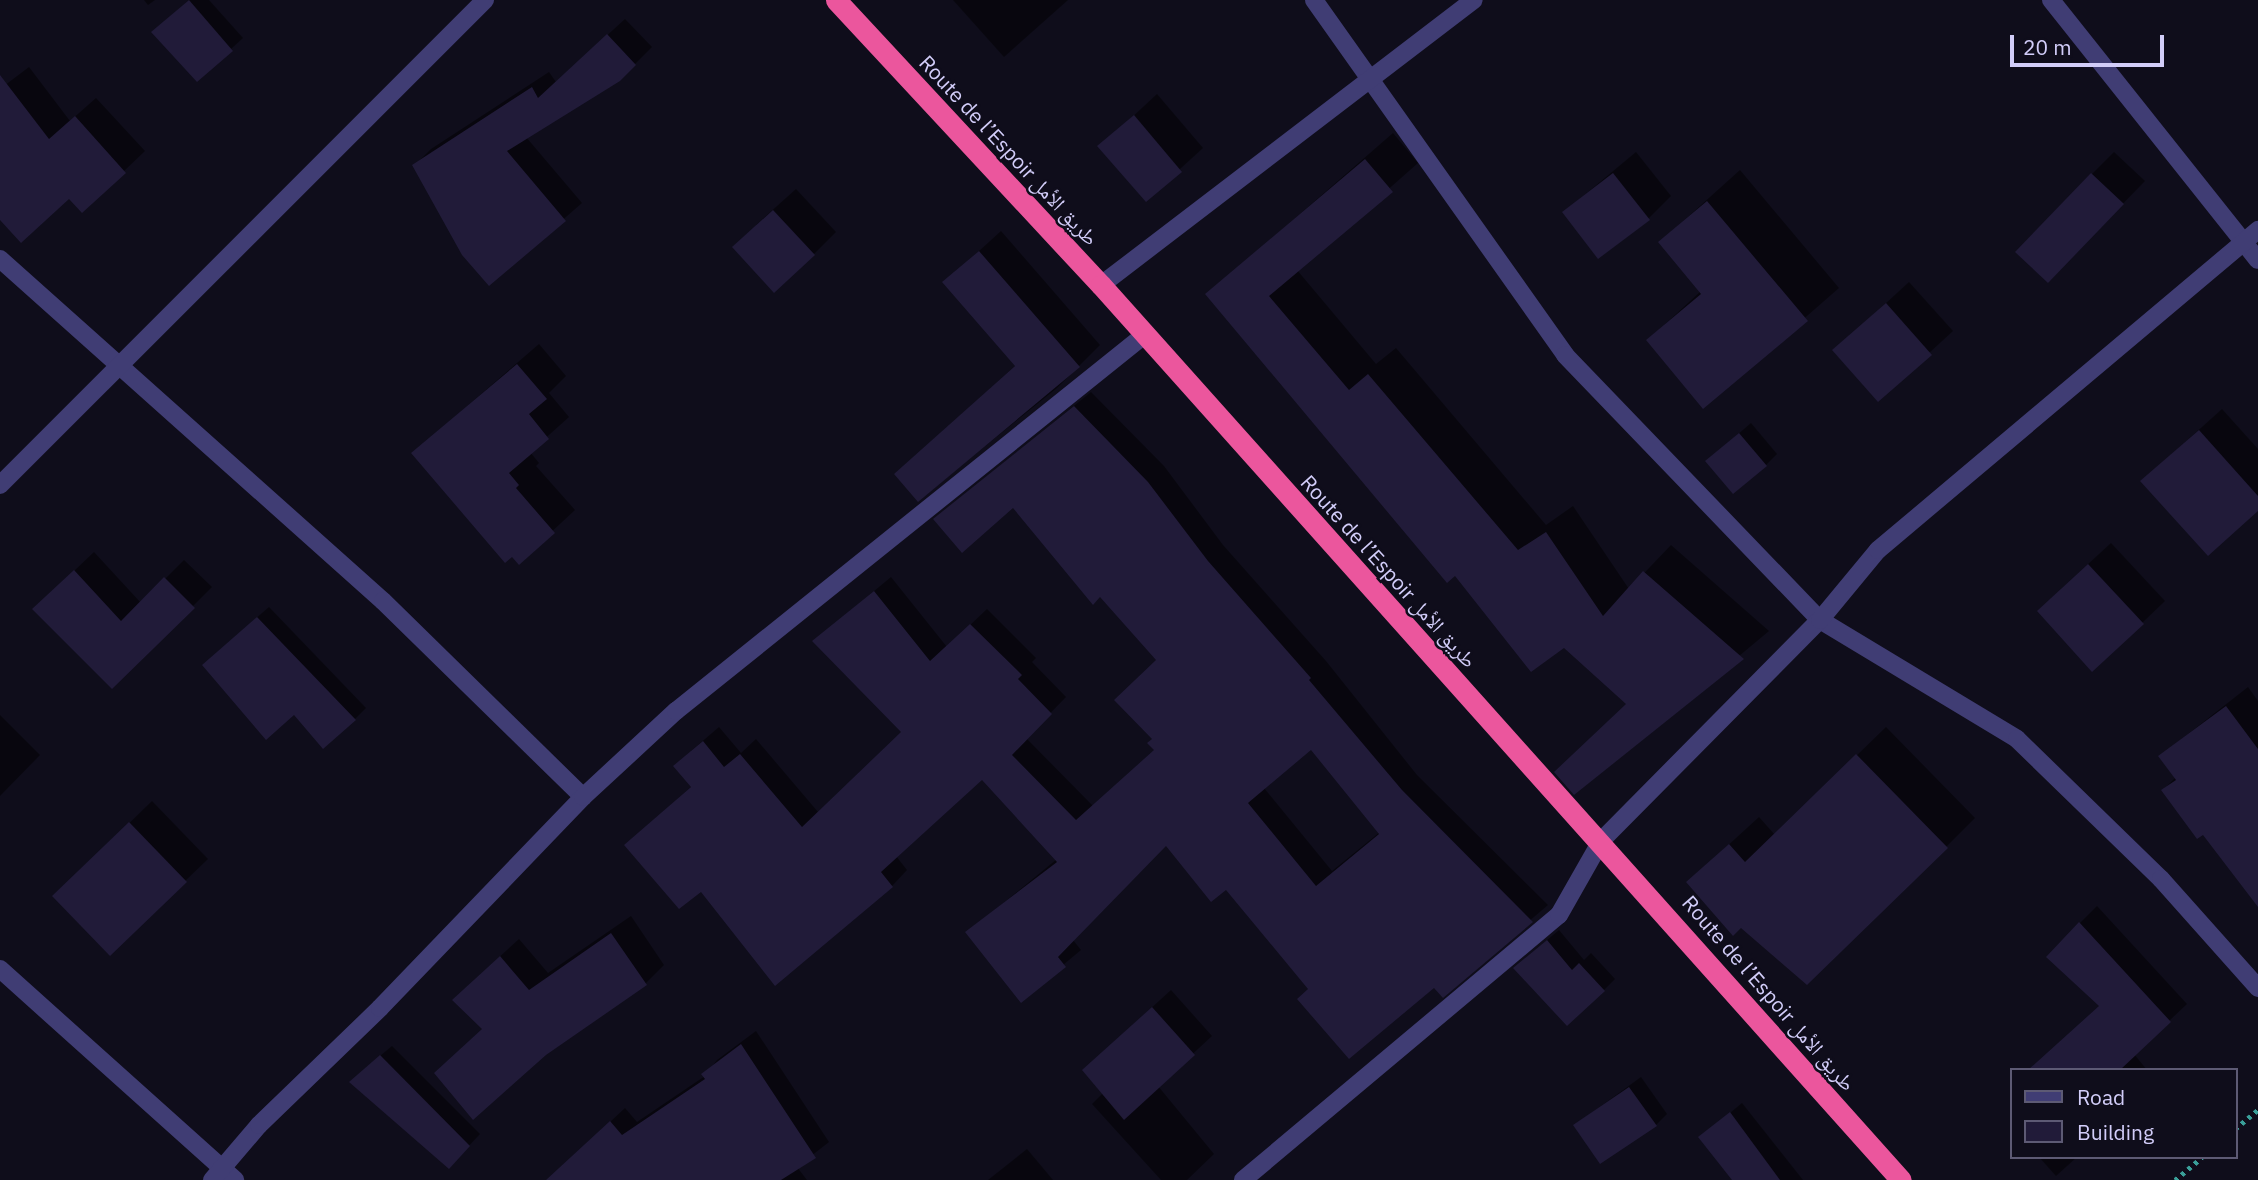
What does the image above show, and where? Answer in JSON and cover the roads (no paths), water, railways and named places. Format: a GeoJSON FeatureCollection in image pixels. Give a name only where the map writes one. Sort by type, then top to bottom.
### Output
{"type":"FeatureCollection","features":[{"type":"Feature","properties":{"kind":"highway","name":"Route de l’Espoir طريق الأمل"},"geometry":{"type":"LineString","coordinates":[[836,0],[1101,285],[1143,336],[1601,841],[1901,1180]]}},
{"type":"Feature","properties":{"kind":"street"},"geometry":{"type":"LineString","coordinates":[[0,485],[485,0]]}},
{"type":"Feature","properties":{"kind":"street"},"geometry":{"type":"LineString","coordinates":[[1314,0],[1372,77],[1565,355],[1820,620],[2017,739],[2161,878],[2258,988]]}},
{"type":"Feature","properties":{"kind":"street"},"geometry":{"type":"LineString","coordinates":[[1101,285],[1474,0]]}},
{"type":"Feature","properties":{"kind":"street"},"geometry":{"type":"LineString","coordinates":[[2051,0],[2258,260]]}},
{"type":"Feature","properties":{"kind":"street"},"geometry":{"type":"LineString","coordinates":[[1243,1180],[1559,915],[1601,841],[1820,620],[1878,550],[2258,230]]}},
{"type":"Feature","properties":{"kind":"street"},"geometry":{"type":"LineString","coordinates":[[0,259],[116,367],[383,601],[583,797]]}},
{"type":"Feature","properties":{"kind":"street"},"geometry":{"type":"LineString","coordinates":[[0,969],[224,1176],[259,1125],[380,1008],[583,797],[676,711],[1143,336]]}}]}
